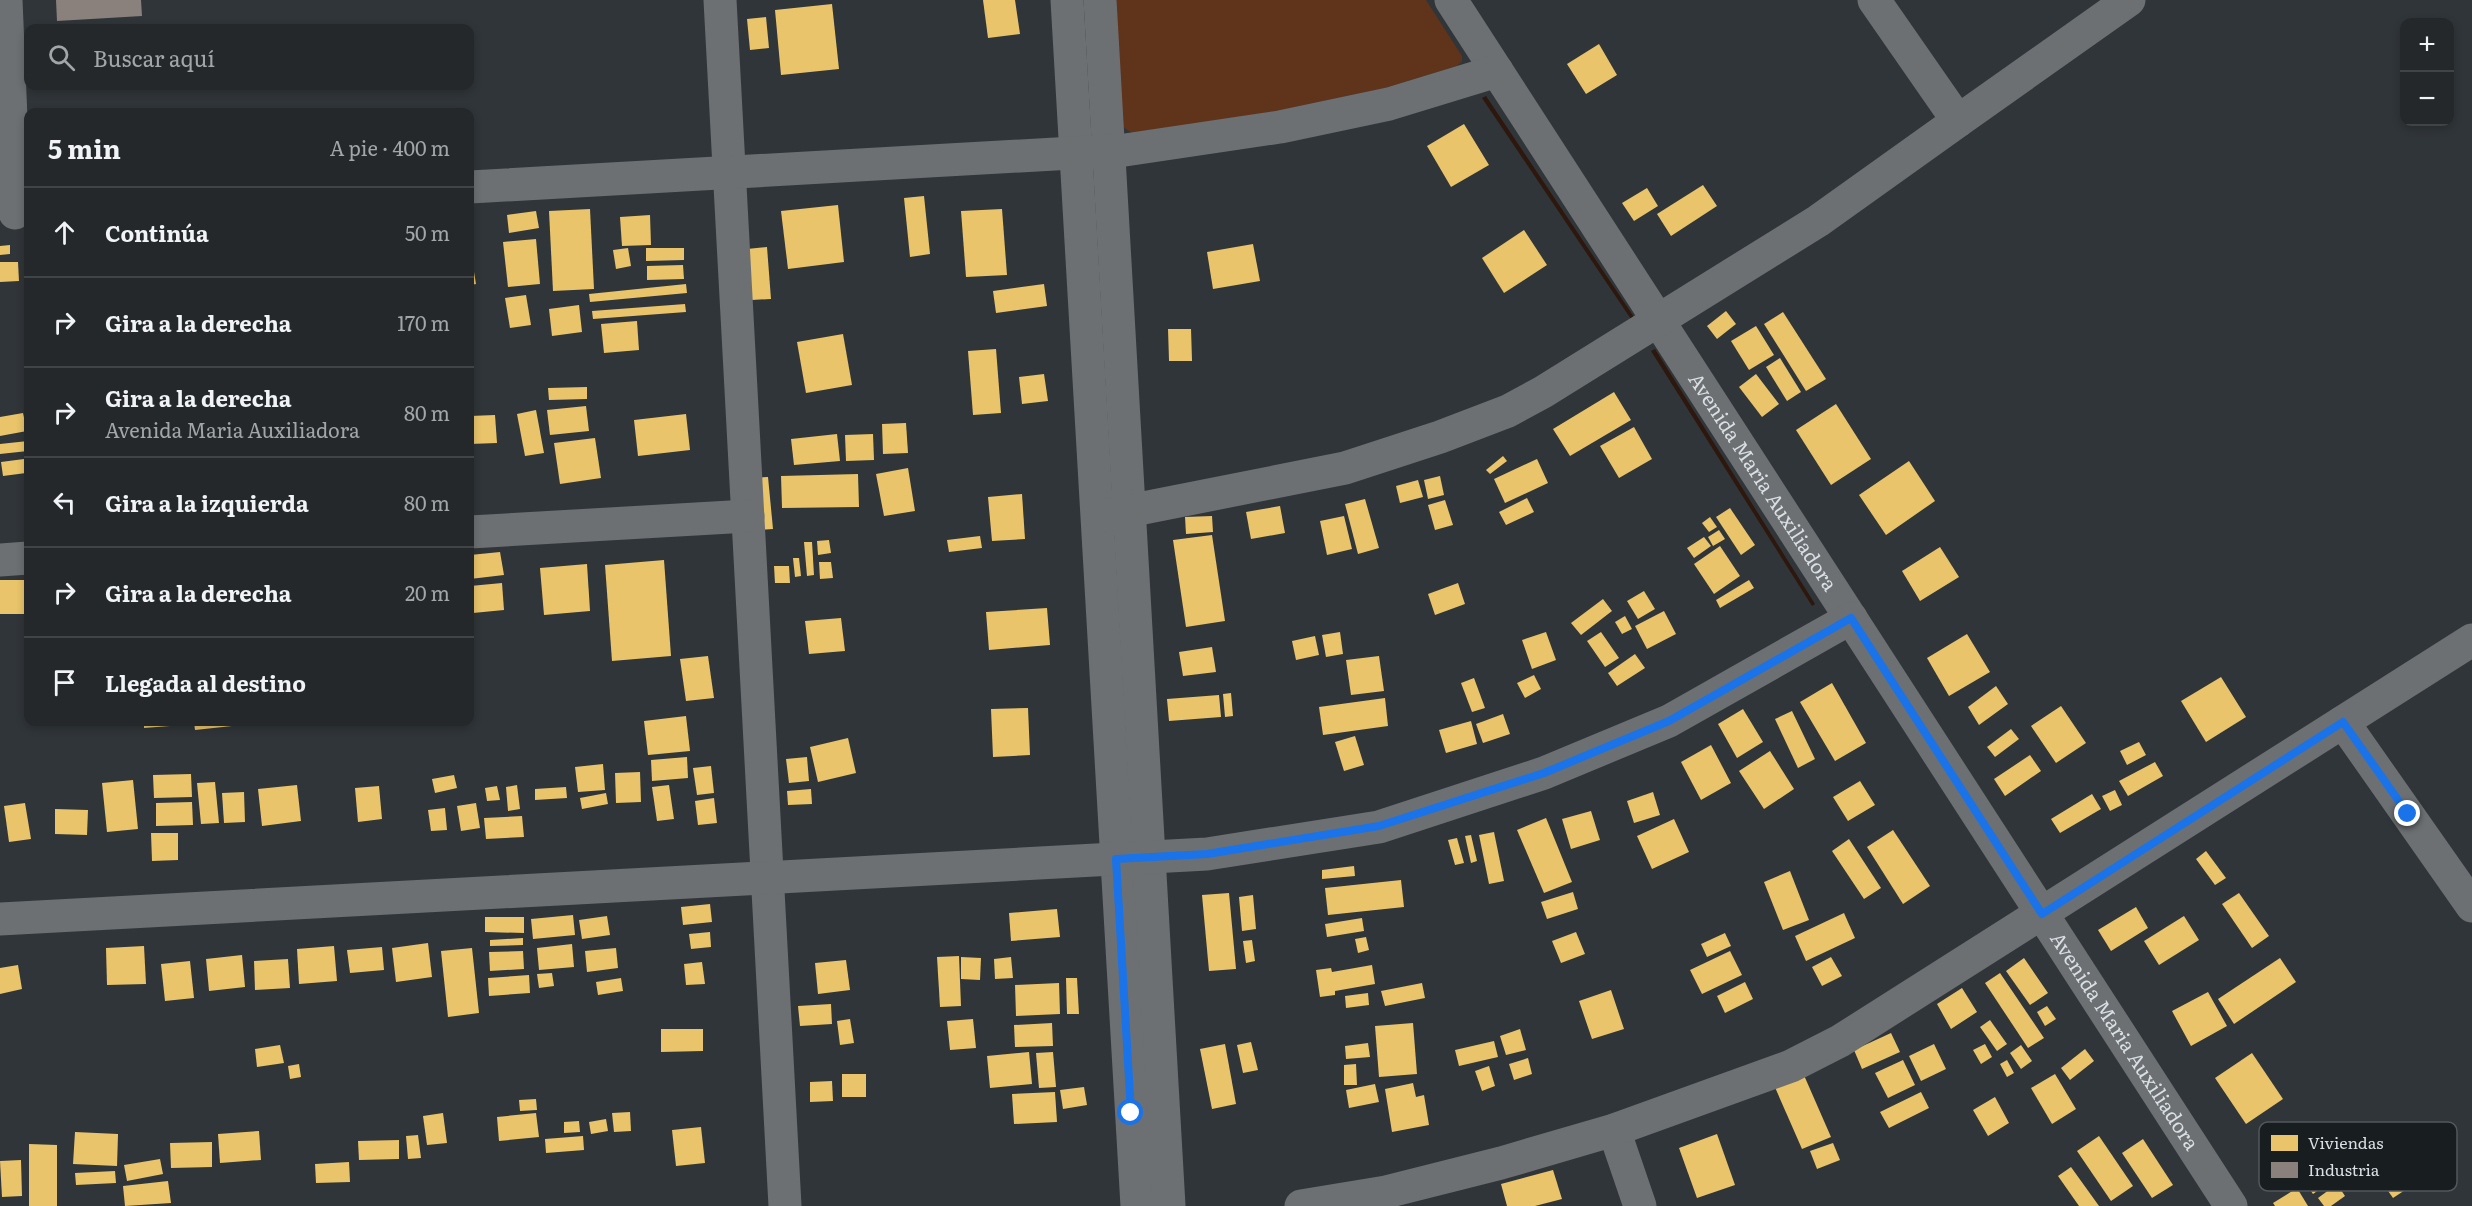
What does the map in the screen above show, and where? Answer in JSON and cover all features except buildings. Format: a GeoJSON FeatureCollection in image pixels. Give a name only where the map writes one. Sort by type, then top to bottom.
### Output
{"type":"FeatureCollection","features":[{"type":"Feature","properties":{"kind":"street"},"geometry":{"type":"LineString","coordinates":[[6,0],[15,213]]}},
{"type":"Feature","properties":{"kind":"street"},"geometry":{"type":"LineString","coordinates":[[720,0],[785,1206]]}},
{"type":"Feature","properties":{"kind":"street"},"geometry":{"type":"LineString","coordinates":[[1067,0],[1137,1206]]}},
{"type":"Feature","properties":{"kind":"street"},"geometry":{"type":"LineString","coordinates":[[1100,0],[1169,1206]]}},
{"type":"Feature","properties":{"kind":"street","name":"Avenida Maria Auxiliadora"},"geometry":{"type":"LineString","coordinates":[[1451,0],[2231,1206]]}},
{"type":"Feature","properties":{"kind":"street"},"geometry":{"type":"LineString","coordinates":[[1874,0],[1958,121]]}},
{"type":"Feature","properties":{"kind":"street"},"geometry":{"type":"LineString","coordinates":[[1097,517],[1345,468],[1440,437],[1516,406],[1659,321],[1818,221],[2129,0]]}},
{"type":"Feature","properties":{"kind":"street"},"geometry":{"type":"LineString","coordinates":[[474,187],[1108,150],[1280,127],[1389,104],[1497,71]]}},
{"type":"Feature","properties":{"kind":"street"},"geometry":{"type":"LineString","coordinates":[[474,532],[748,516]]}},
{"type":"Feature","properties":{"kind":"street"},"geometry":{"type":"LineString","coordinates":[[0,560],[24,558]]}},
{"type":"Feature","properties":{"kind":"street"},"geometry":{"type":"LineString","coordinates":[[0,919],[1207,854],[1379,826],[1544,773],[1669,721],[1851,618]]}},
{"type":"Feature","properties":{"kind":"street"},"geometry":{"type":"LineString","coordinates":[[1301,1206],[1386,1192],[1501,1163],[1614,1130],[1791,1066],[1840,1041],[2472,640]]}},
{"type":"Feature","properties":{"kind":"street"},"geometry":{"type":"LineString","coordinates":[[2343,722],[2472,906]]}},
{"type":"Feature","properties":{"kind":"street"},"geometry":{"type":"LineString","coordinates":[[1614,1130],[1640,1206]]}},
{"type":"Feature","properties":{"kind":"shaded area"},"geometry":{"type":"Polygon","coordinates":[[[1114,0],[1426,0],[1462,56],[1462,61],[1457,66],[1385,88],[1271,112],[1132,133],[1123,127],[1114,0]]]}},
{"type":"Feature","properties":{"kind":"shaded area"},"geometry":{"type":"Polygon","coordinates":[[[1486,96],[1636,320],[1633,322],[1482,98],[1486,96]]]}},
{"type":"Feature","properties":{"kind":"shaded area"},"geometry":{"type":"Polygon","coordinates":[[[1655,349],[1815,604],[1812,606],[1651,351],[1655,349]]]}},
{"type":"Feature","properties":{"kind":"route"},"geometry":{"type":"LineString","coordinates":[[1131,1113],[1116,859],[1207,854],[1379,826],[1544,773],[1669,721],[1851,618],[2042,914],[2343,722],[2408,814]]}}]}
